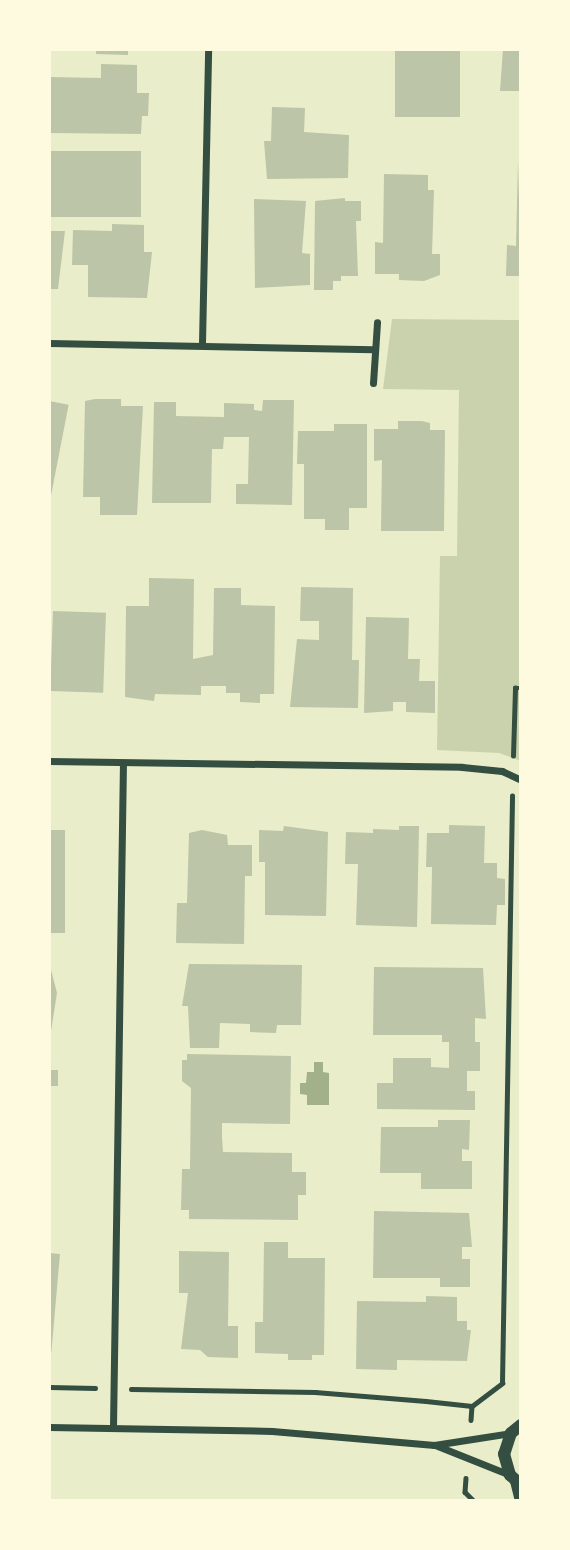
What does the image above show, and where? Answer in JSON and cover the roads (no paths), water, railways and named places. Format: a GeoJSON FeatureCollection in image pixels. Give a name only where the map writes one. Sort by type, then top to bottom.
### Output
{"type":"FeatureCollection","features":[{"type":"Feature","properties":{"kind":"street"},"geometry":{"type":"LineString","coordinates":[[202,343],[208,49]]}},
{"type":"Feature","properties":{"kind":"street"},"geometry":{"type":"LineString","coordinates":[[373,383],[373,349],[377,322]]}},
{"type":"Feature","properties":{"kind":"street"},"geometry":{"type":"LineString","coordinates":[[49,343],[202,343],[373,349]]}},
{"type":"Feature","properties":{"kind":"street"},"geometry":{"type":"LineString","coordinates":[[49,761],[462,767],[521,780]]}},
{"type":"Feature","properties":{"kind":"street"},"geometry":{"type":"LineString","coordinates":[[113,1427],[123,763]]}},
{"type":"Feature","properties":{"kind":"street"},"geometry":{"type":"LineString","coordinates":[[49,1427],[332,1434],[434,1445],[469,1441],[518,1427]]}},
{"type":"Feature","properties":{"kind":"street"},"geometry":{"type":"LineString","coordinates":[[518,1427],[504,1454],[516,1480],[521,1501]]}},
{"type":"Feature","properties":{"kind":"street"},"geometry":{"type":"LineString","coordinates":[[434,1445],[516,1480]]}}]}
